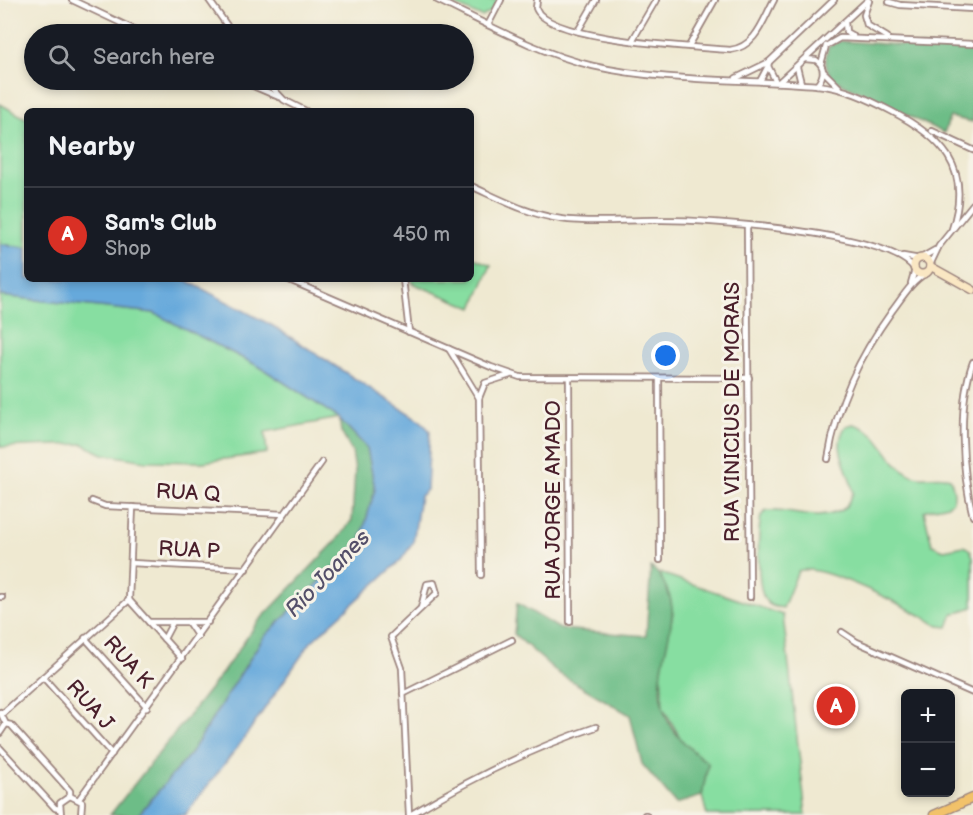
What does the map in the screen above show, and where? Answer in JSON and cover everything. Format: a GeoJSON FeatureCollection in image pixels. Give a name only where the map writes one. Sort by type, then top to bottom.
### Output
{"type":"FeatureCollection","features":[{"type":"Feature","properties":{"kind":"highway"},"geometry":{"type":"LineString","coordinates":[[934,815],[973,798]]}},
{"type":"Feature","properties":{"kind":"street"},"geometry":{"type":"LineString","coordinates":[[72,0],[123,24]]}},
{"type":"Feature","properties":{"kind":"street"},"geometry":{"type":"LineString","coordinates":[[209,0],[226,24]]}},
{"type":"Feature","properties":{"kind":"street"},"geometry":{"type":"LineString","coordinates":[[437,0],[546,51],[592,66],[632,72],[801,83],[840,88],[862,96],[973,150]]}},
{"type":"Feature","properties":{"kind":"street"},"geometry":{"type":"LineString","coordinates":[[488,25],[501,0]]}},
{"type":"Feature","properties":{"kind":"street"},"geometry":{"type":"LineString","coordinates":[[537,0],[536,8],[541,17],[578,31],[632,41],[730,50],[744,47],[753,39],[774,0]]}},
{"type":"Feature","properties":{"kind":"street"},"geometry":{"type":"LineString","coordinates":[[578,31],[596,0]]}},
{"type":"Feature","properties":{"kind":"street"},"geometry":{"type":"LineString","coordinates":[[632,41],[656,0]]}},
{"type":"Feature","properties":{"kind":"street"},"geometry":{"type":"LineString","coordinates":[[689,46],[715,0]]}},
{"type":"Feature","properties":{"kind":"street"},"geometry":{"type":"LineString","coordinates":[[757,81],[768,64],[834,0]]}},
{"type":"Feature","properties":{"kind":"street"},"geometry":{"type":"LineString","coordinates":[[777,82],[797,67],[868,0]]}},
{"type":"Feature","properties":{"kind":"street"},"geometry":{"type":"LineString","coordinates":[[864,18],[868,0]]}},
{"type":"Feature","properties":{"kind":"street"},"geometry":{"type":"LineString","coordinates":[[889,2],[900,5],[973,9]]}},
{"type":"Feature","properties":{"kind":"street"},"geometry":{"type":"LineString","coordinates":[[852,15],[859,14],[867,25],[865,33],[855,37]]}},
{"type":"Feature","properties":{"kind":"street"},"geometry":{"type":"LineString","coordinates":[[845,22],[846,32],[855,37]]}},
{"type":"Feature","properties":{"kind":"street"},"geometry":{"type":"LineString","coordinates":[[867,25],[892,39]]}},
{"type":"Feature","properties":{"kind":"street"},"geometry":{"type":"LineString","coordinates":[[840,88],[823,71],[821,64],[826,46],[840,38],[973,44]]}},
{"type":"Feature","properties":{"kind":"street"},"geometry":{"type":"LineString","coordinates":[[805,59],[813,59],[821,64]]}},
{"type":"Feature","properties":{"kind":"street"},"geometry":{"type":"LineString","coordinates":[[733,79],[768,64]]}},
{"type":"Feature","properties":{"kind":"street"},"geometry":{"type":"LineString","coordinates":[[768,64],[777,82]]}},
{"type":"Feature","properties":{"kind":"street"},"geometry":{"type":"LineString","coordinates":[[797,67],[801,83]]}},
{"type":"Feature","properties":{"kind":"street"},"geometry":{"type":"LineString","coordinates":[[757,81],[759,68]]}},
{"type":"Feature","properties":{"kind":"street"},"geometry":{"type":"LineString","coordinates":[[817,85],[823,71]]}},
{"type":"Feature","properties":{"kind":"street"},"geometry":{"type":"LineString","coordinates":[[262,90],[300,108]]}},
{"type":"Feature","properties":{"kind":"street"},"geometry":{"type":"LineString","coordinates":[[275,90],[284,100]]}},
{"type":"Feature","properties":{"kind":"street"},"geometry":{"type":"LineString","coordinates":[[919,125],[945,146],[960,173],[962,202],[952,229]]}},
{"type":"Feature","properties":{"kind":"street"},"geometry":{"type":"LineString","coordinates":[[474,187],[526,210],[562,219],[678,220],[854,241],[928,261],[928,269]]}},
{"type":"Feature","properties":{"kind":"street"},"geometry":{"type":"LineString","coordinates":[[828,459],[837,418],[853,372],[872,338],[909,288],[928,269],[939,246],[973,204]]}},
{"type":"Feature","properties":{"kind":"street","name":"RUA VINICIUS DE MORAIS"},"geometry":{"type":"LineString","coordinates":[[747,227],[750,597]]}},
{"type":"Feature","properties":{"kind":"street"},"geometry":{"type":"LineString","coordinates":[[909,288],[915,263],[939,246]]}},
{"type":"Feature","properties":{"kind":"street"},"geometry":{"type":"LineString","coordinates":[[897,254],[919,273],[928,269],[973,290]]}},
{"type":"Feature","properties":{"kind":"street"},"geometry":{"type":"LineString","coordinates":[[294,282],[512,375]]}},
{"type":"Feature","properties":{"kind":"street"},"geometry":{"type":"LineString","coordinates":[[403,282],[409,332]]}},
{"type":"Feature","properties":{"kind":"street"},"geometry":{"type":"LineString","coordinates":[[448,349],[479,398]]}},
{"type":"Feature","properties":{"kind":"street"},"geometry":{"type":"LineString","coordinates":[[973,362],[966,393],[964,448],[965,481],[973,516]]}},
{"type":"Feature","properties":{"kind":"street"},"geometry":{"type":"LineString","coordinates":[[481,575],[479,398],[482,387],[488,381],[512,375],[569,378],[749,378]]}},
{"type":"Feature","properties":{"kind":"street","name":"RUA JORGE AMADO"},"geometry":{"type":"LineString","coordinates":[[569,378],[570,622]]}},
{"type":"Feature","properties":{"kind":"street"},"geometry":{"type":"LineString","coordinates":[[659,379],[660,560]]}},
{"type":"Feature","properties":{"kind":"street"},"geometry":{"type":"LineString","coordinates":[[80,799],[322,462]]}},
{"type":"Feature","properties":{"kind":"street","name":"RUA Q"},"geometry":{"type":"LineString","coordinates":[[92,501],[105,506],[284,514]]}},
{"type":"Feature","properties":{"kind":"street"},"geometry":{"type":"LineString","coordinates":[[133,507],[129,600],[182,659]]}},
{"type":"Feature","properties":{"kind":"street","name":"RUA P"},"geometry":{"type":"LineString","coordinates":[[131,564],[246,569]]}},
{"type":"Feature","properties":{"kind":"street"},"geometry":{"type":"LineString","coordinates":[[420,608],[427,584],[434,583],[437,593],[391,637],[402,668],[410,815],[487,770],[556,740],[596,727]]}},
{"type":"Feature","properties":{"kind":"street"},"geometry":{"type":"LineString","coordinates":[[70,796],[70,791],[56,774],[11,725],[6,724],[1,713],[129,600]]}},
{"type":"Feature","properties":{"kind":"street"},"geometry":{"type":"LineString","coordinates":[[149,622],[208,622]]}},
{"type":"Feature","properties":{"kind":"street"},"geometry":{"type":"LineString","coordinates":[[164,639],[173,622]]}},
{"type":"Feature","properties":{"kind":"street"},"geometry":{"type":"LineString","coordinates":[[188,622],[198,637]]}},
{"type":"Feature","properties":{"kind":"street"},"geometry":{"type":"LineString","coordinates":[[842,632],[857,642],[973,693]]}},
{"type":"Feature","properties":{"kind":"street","name":"RUA K"},"geometry":{"type":"LineString","coordinates":[[85,638],[147,707]]}},
{"type":"Feature","properties":{"kind":"street"},"geometry":{"type":"LineString","coordinates":[[403,693],[512,640]]}},
{"type":"Feature","properties":{"kind":"street","name":"RUA J"},"geometry":{"type":"LineString","coordinates":[[43,677],[112,754]]}},
{"type":"Feature","properties":{"kind":"street"},"geometry":{"type":"LineString","coordinates":[[0,733],[6,724]]}},
{"type":"Feature","properties":{"kind":"street"},"geometry":{"type":"LineString","coordinates":[[0,748],[55,808],[59,809]]}},
{"type":"Feature","properties":{"kind":"street"},"geometry":{"type":"LineString","coordinates":[[61,815],[59,809],[63,799],[70,796],[80,799]]}},
{"type":"Feature","properties":{"kind":"street"},"geometry":{"type":"LineString","coordinates":[[80,799],[83,806],[81,815]]}},
{"type":"Feature","properties":{"kind":"green space"},"geometry":{"type":"Polygon","coordinates":[[[450,0],[498,0],[492,11],[482,17],[453,4],[450,0]]]}},
{"type":"Feature","properties":{"kind":"green space"},"geometry":{"type":"Polygon","coordinates":[[[840,41],[973,50],[973,122],[950,117],[944,133],[837,81],[827,70],[826,57],[828,47],[840,41]]]}},
{"type":"Feature","properties":{"kind":"green space"},"geometry":{"type":"Polygon","coordinates":[[[0,104],[24,117],[24,248],[0,244],[0,104]]]}},
{"type":"Feature","properties":{"kind":"green space"},"geometry":{"type":"Polygon","coordinates":[[[474,258],[491,265],[473,308],[412,283],[474,282],[474,258]]]}},
{"type":"Feature","properties":{"kind":"green space"},"geometry":{"type":"Polygon","coordinates":[[[0,296],[154,313],[260,367],[339,418],[265,432],[267,453],[203,462],[146,461],[103,454],[83,444],[0,447],[0,296]]]}},
{"type":"Feature","properties":{"kind":"green space"},"geometry":{"type":"Polygon","coordinates":[[[339,418],[367,448],[375,489],[360,542],[263,638],[191,753],[138,815],[110,815],[223,672],[257,623],[337,540],[352,520],[355,471],[352,452],[341,432],[339,418]]]}},
{"type":"Feature","properties":{"kind":"green space"},"geometry":{"type":"Polygon","coordinates":[[[853,424],[870,432],[893,460],[913,476],[950,478],[954,497],[952,502],[949,505],[924,511],[932,545],[944,550],[964,546],[970,550],[973,557],[973,607],[953,614],[948,627],[939,626],[868,589],[826,573],[809,570],[798,571],[783,608],[770,604],[763,595],[759,560],[761,516],[766,511],[777,511],[815,516],[835,513],[845,508],[853,493],[840,443],[846,426],[853,424]]]}},
{"type":"Feature","properties":{"kind":"green space"},"geometry":{"type":"Polygon","coordinates":[[[651,567],[663,582],[672,610],[662,672],[663,707],[670,724],[687,746],[708,763],[702,796],[676,804],[642,764],[630,715],[558,673],[514,634],[517,603],[560,629],[646,636],[651,567]]]}},
{"type":"Feature","properties":{"kind":"green space"},"geometry":{"type":"Polygon","coordinates":[[[660,573],[783,615],[806,815],[707,815],[702,796],[708,763],[685,746],[663,708],[661,666],[673,613],[660,573]]]}},
{"type":"Feature","properties":{"kind":"water","name":"Rio Joanes"},"geometry":{"type":"Polygon","coordinates":[[[0,244],[24,248],[24,282],[190,282],[273,326],[421,421],[430,431],[427,490],[420,496],[413,543],[401,560],[311,642],[240,744],[185,815],[138,815],[191,753],[263,638],[360,542],[375,489],[367,448],[339,418],[260,367],[154,313],[0,296],[0,244]]]}},
{"type":"Feature","properties":{"kind":"place","name":"Sam's Club"},"geometry":{"type":"Point","coordinates":[836,706]}}]}
